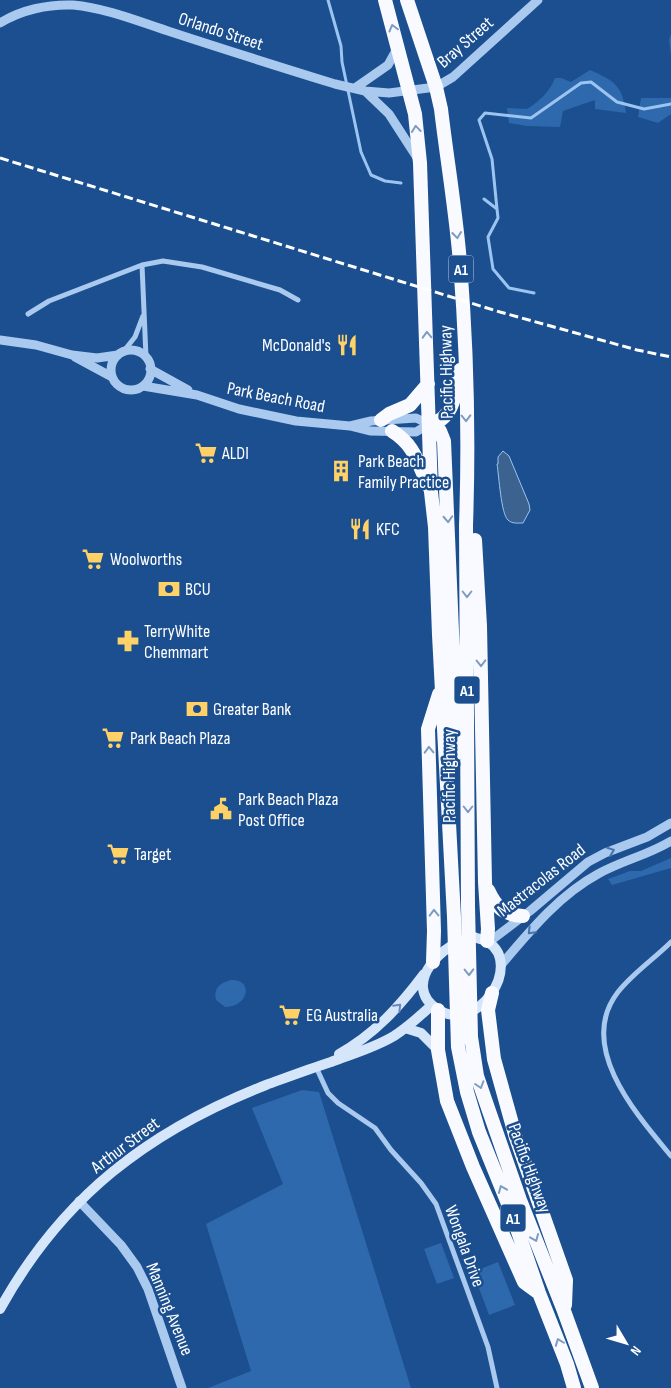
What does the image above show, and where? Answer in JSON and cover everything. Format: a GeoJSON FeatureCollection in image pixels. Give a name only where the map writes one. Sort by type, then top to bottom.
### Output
{"type":"FeatureCollection","features":[{"type":"Feature","properties":{"kind":"highway","name":"Pacific Highway"},"geometry":{"type":"LineString","coordinates":[[385,0],[415,114],[420,163],[431,492],[435,527],[454,917],[458,1047],[467,1092],[479,1132],[511,1210],[574,1388]]}},
{"type":"Feature","properties":{"kind":"highway","name":"Pacific Highway"},"geometry":{"type":"LineString","coordinates":[[407,0],[436,87],[441,109],[460,261],[465,352],[468,475],[466,554],[468,906],[471,1037],[478,1076],[489,1111],[520,1200],[592,1388]]}},
{"type":"Feature","properties":{"kind":"highway"},"geometry":{"type":"LineString","coordinates":[[429,424],[440,421],[447,415],[465,352]]}},
{"type":"Feature","properties":{"kind":"highway"},"geometry":{"type":"LineString","coordinates":[[381,420],[389,414],[410,405],[428,384]]}},
{"type":"Feature","properties":{"kind":"highway"},"geometry":{"type":"LineString","coordinates":[[429,424],[440,431],[444,441],[456,727],[468,780]]}},
{"type":"Feature","properties":{"kind":"highway"},"geometry":{"type":"LineString","coordinates":[[392,432],[403,438],[411,448],[431,492]]}},
{"type":"Feature","properties":{"kind":"highway"},"geometry":{"type":"LineString","coordinates":[[468,475],[476,551],[480,626],[488,942]]}},
{"type":"Feature","properties":{"kind":"highway"},"geometry":{"type":"LineString","coordinates":[[430,965],[434,921],[428,729],[442,685]]}},
{"type":"Feature","properties":{"kind":"highway"},"geometry":{"type":"LineString","coordinates":[[485,882],[493,902],[511,915],[523,916]]}},
{"type":"Feature","properties":{"kind":"highway"},"geometry":{"type":"LineString","coordinates":[[492,993],[488,1010],[494,1059],[516,1138],[566,1280],[564,1311]]}},
{"type":"Feature","properties":{"kind":"highway"},"geometry":{"type":"LineString","coordinates":[[435,1007],[438,1050],[447,1101],[473,1167],[524,1282],[540,1293]]}},
{"type":"Feature","properties":{"kind":"main road"},"geometry":{"type":"LineString","coordinates":[[474,937],[488,942],[496,948],[500,956],[501,965],[498,981],[492,993],[474,1011],[455,1015],[435,1007],[427,999],[424,980],[430,965],[446,948],[466,938],[474,937]]}},
{"type":"Feature","properties":{"kind":"main road","name":"Arthur Street"},"geometry":{"type":"LineString","coordinates":[[316,1066],[350,1048],[375,1030],[403,1002],[430,965]]}},
{"type":"Feature","properties":{"kind":"main road","name":"Arthur Street"},"geometry":{"type":"LineString","coordinates":[[0,1309],[20,1274],[79,1202],[127,1160],[154,1140],[223,1103],[316,1066],[371,1048],[435,1007]]}},
{"type":"Feature","properties":{"kind":"main road"},"geometry":{"type":"LineString","coordinates":[[404,1028],[421,1033],[438,1050]]}},
{"type":"Feature","properties":{"kind":"street","name":"Bray Street"},"geometry":{"type":"LineString","coordinates":[[436,87],[453,77],[538,0]]}},
{"type":"Feature","properties":{"kind":"street","name":"Orlando Street"},"geometry":{"type":"LineString","coordinates":[[0,24],[19,14],[37,8],[81,6],[120,16],[335,84],[389,93],[436,87]]}},
{"type":"Feature","properties":{"kind":"street"},"geometry":{"type":"LineString","coordinates":[[355,88],[388,65],[398,47]]}},
{"type":"Feature","properties":{"kind":"street"},"geometry":{"type":"LineString","coordinates":[[365,90],[389,114],[420,163]]}},
{"type":"Feature","properties":{"kind":"street"},"geometry":{"type":"LineString","coordinates":[[28,314],[49,301],[142,265],[163,261],[202,267],[280,290],[298,300]]}},
{"type":"Feature","properties":{"kind":"street"},"geometry":{"type":"LineString","coordinates":[[72,355],[112,378],[119,387],[125,390],[137,389],[143,386],[150,375],[150,369],[146,357],[142,265]]}},
{"type":"Feature","properties":{"kind":"street"},"geometry":{"type":"LineString","coordinates":[[112,378],[111,366],[135,337],[144,312]]}},
{"type":"Feature","properties":{"kind":"street"},"geometry":{"type":"LineString","coordinates":[[0,340],[36,345],[72,355],[97,358],[135,351],[146,357]]}},
{"type":"Feature","properties":{"kind":"street","name":"Park Beach Road"},"geometry":{"type":"LineString","coordinates":[[150,369],[197,395],[239,409],[296,421],[350,426],[370,432],[416,432],[429,424]]}},
{"type":"Feature","properties":{"kind":"street","name":"Park Beach Road"},"geometry":{"type":"LineString","coordinates":[[143,386],[197,395]]}},
{"type":"Feature","properties":{"kind":"street","name":"Park Beach Road"},"geometry":{"type":"LineString","coordinates":[[350,426],[381,420],[416,418],[429,424]]}},
{"type":"Feature","properties":{"kind":"street","name":"Mastracolas Road"},"geometry":{"type":"LineString","coordinates":[[488,942],[523,916],[588,862],[605,853],[648,837],[671,823]]}},
{"type":"Feature","properties":{"kind":"street","name":"Mastracolas Road"},"geometry":{"type":"LineString","coordinates":[[501,965],[526,935],[581,885],[609,868],[671,841]]}},
{"type":"Feature","properties":{"kind":"street"},"geometry":{"type":"LineString","coordinates":[[671,942],[618,992],[606,1015],[603,1034],[604,1048],[613,1074],[639,1115],[671,1156]]}},
{"type":"Feature","properties":{"kind":"street","name":"Wongala Drive"},"geometry":{"type":"LineString","coordinates":[[316,1066],[328,1093],[338,1103],[375,1128],[436,1204],[488,1347],[497,1388]]}},
{"type":"Feature","properties":{"kind":"street","name":"Manning Avenue"},"geometry":{"type":"LineString","coordinates":[[79,1202],[122,1245],[137,1267],[148,1289],[182,1388]]}},
{"type":"Feature","properties":{"kind":"shaded area"},"geometry":{"type":"Polygon","coordinates":[[[671,34],[671,55],[669,40],[671,34]]]}},
{"type":"Feature","properties":{"kind":"shaded area"},"geometry":{"type":"Polygon","coordinates":[[[590,70],[606,77],[616,85],[622,96],[626,113],[595,109],[595,100],[563,111],[560,127],[527,126],[509,123],[507,108],[527,109],[543,96],[555,78],[571,82],[590,70]]]}},
{"type":"Feature","properties":{"kind":"shaded area"},"geometry":{"type":"Polygon","coordinates":[[[641,98],[671,98],[671,114],[658,123],[638,117],[641,98]]]}},
{"type":"Feature","properties":{"kind":"shaded area"},"geometry":{"type":"Polygon","coordinates":[[[503,451],[509,456],[529,504],[530,510],[523,523],[515,523],[508,520],[504,510],[497,464],[498,457],[503,451]]]}},
{"type":"Feature","properties":{"kind":"shaded area"},"geometry":{"type":"Polygon","coordinates":[[[671,858],[671,868],[612,885],[608,879],[630,871],[641,871],[671,858]]]}},
{"type":"Feature","properties":{"kind":"shaded area"},"geometry":{"type":"Polygon","coordinates":[[[231,980],[243,984],[246,988],[246,993],[239,1003],[225,1007],[216,1000],[215,996],[221,984],[231,980]]]}},
{"type":"Feature","properties":{"kind":"shaded area"},"geometry":{"type":"Polygon","coordinates":[[[302,1090],[319,1092],[411,1388],[208,1388],[251,1371],[206,1224],[283,1184],[252,1108],[302,1090]]]}},
{"type":"Feature","properties":{"kind":"shaded area"},"geometry":{"type":"Polygon","coordinates":[[[441,1243],[454,1278],[437,1284],[424,1249],[441,1243]]]}},
{"type":"Feature","properties":{"kind":"shaded area"},"geometry":{"type":"Polygon","coordinates":[[[498,1262],[515,1305],[489,1315],[473,1272],[498,1262]]]}},
{"type":"Feature","properties":{"kind":"waterway"},"geometry":{"type":"LineString","coordinates":[[328,0],[341,46],[342,62],[361,152],[371,175],[385,181],[401,183]]}},
{"type":"Feature","properties":{"kind":"waterway"},"geometry":{"type":"LineString","coordinates":[[497,209],[492,159],[479,120],[485,113],[531,118],[581,83],[591,82],[617,102],[644,109],[671,104]]}},
{"type":"Feature","properties":{"kind":"waterway"},"geometry":{"type":"LineString","coordinates":[[484,199],[497,209],[498,218],[488,237],[493,269],[509,288],[534,293]]}},
{"type":"Feature","properties":{"kind":"railway"},"geometry":{"type":"LineString","coordinates":[[0,158],[500,312],[637,350],[671,357]]}},
{"type":"Feature","properties":{"kind":"place","name":"McDonald's"},"geometry":{"type":"Point","coordinates":[347,345]}},
{"type":"Feature","properties":{"kind":"place","name":"ALDI"},"geometry":{"type":"Point","coordinates":[206,453]}},
{"type":"Feature","properties":{"kind":"place","name":"Park Beach Family Practice"},"geometry":{"type":"Point","coordinates":[341,471]}},
{"type":"Feature","properties":{"kind":"place","name":"KFC"},"geometry":{"type":"Point","coordinates":[360,529]}},
{"type":"Feature","properties":{"kind":"place","name":"Woolworths"},"geometry":{"type":"Point","coordinates":[93,559]}},
{"type":"Feature","properties":{"kind":"place","name":"BCU"},"geometry":{"type":"Point","coordinates":[169,589]}},
{"type":"Feature","properties":{"kind":"place","name":"TerryWhite Chemmart"},"geometry":{"type":"Point","coordinates":[128,641]}},
{"type":"Feature","properties":{"kind":"place","name":"Greater Bank"},"geometry":{"type":"Point","coordinates":[197,709]}},
{"type":"Feature","properties":{"kind":"place","name":"Park Beach Plaza"},"geometry":{"type":"Point","coordinates":[113,738]}},
{"type":"Feature","properties":{"kind":"place","name":"Park Beach Plaza Post Office"},"geometry":{"type":"Point","coordinates":[221,809]}},
{"type":"Feature","properties":{"kind":"place","name":"Target"},"geometry":{"type":"Point","coordinates":[118,854]}},
{"type":"Feature","properties":{"kind":"place","name":"EG Australia"},"geometry":{"type":"Point","coordinates":[290,1015]}}]}
